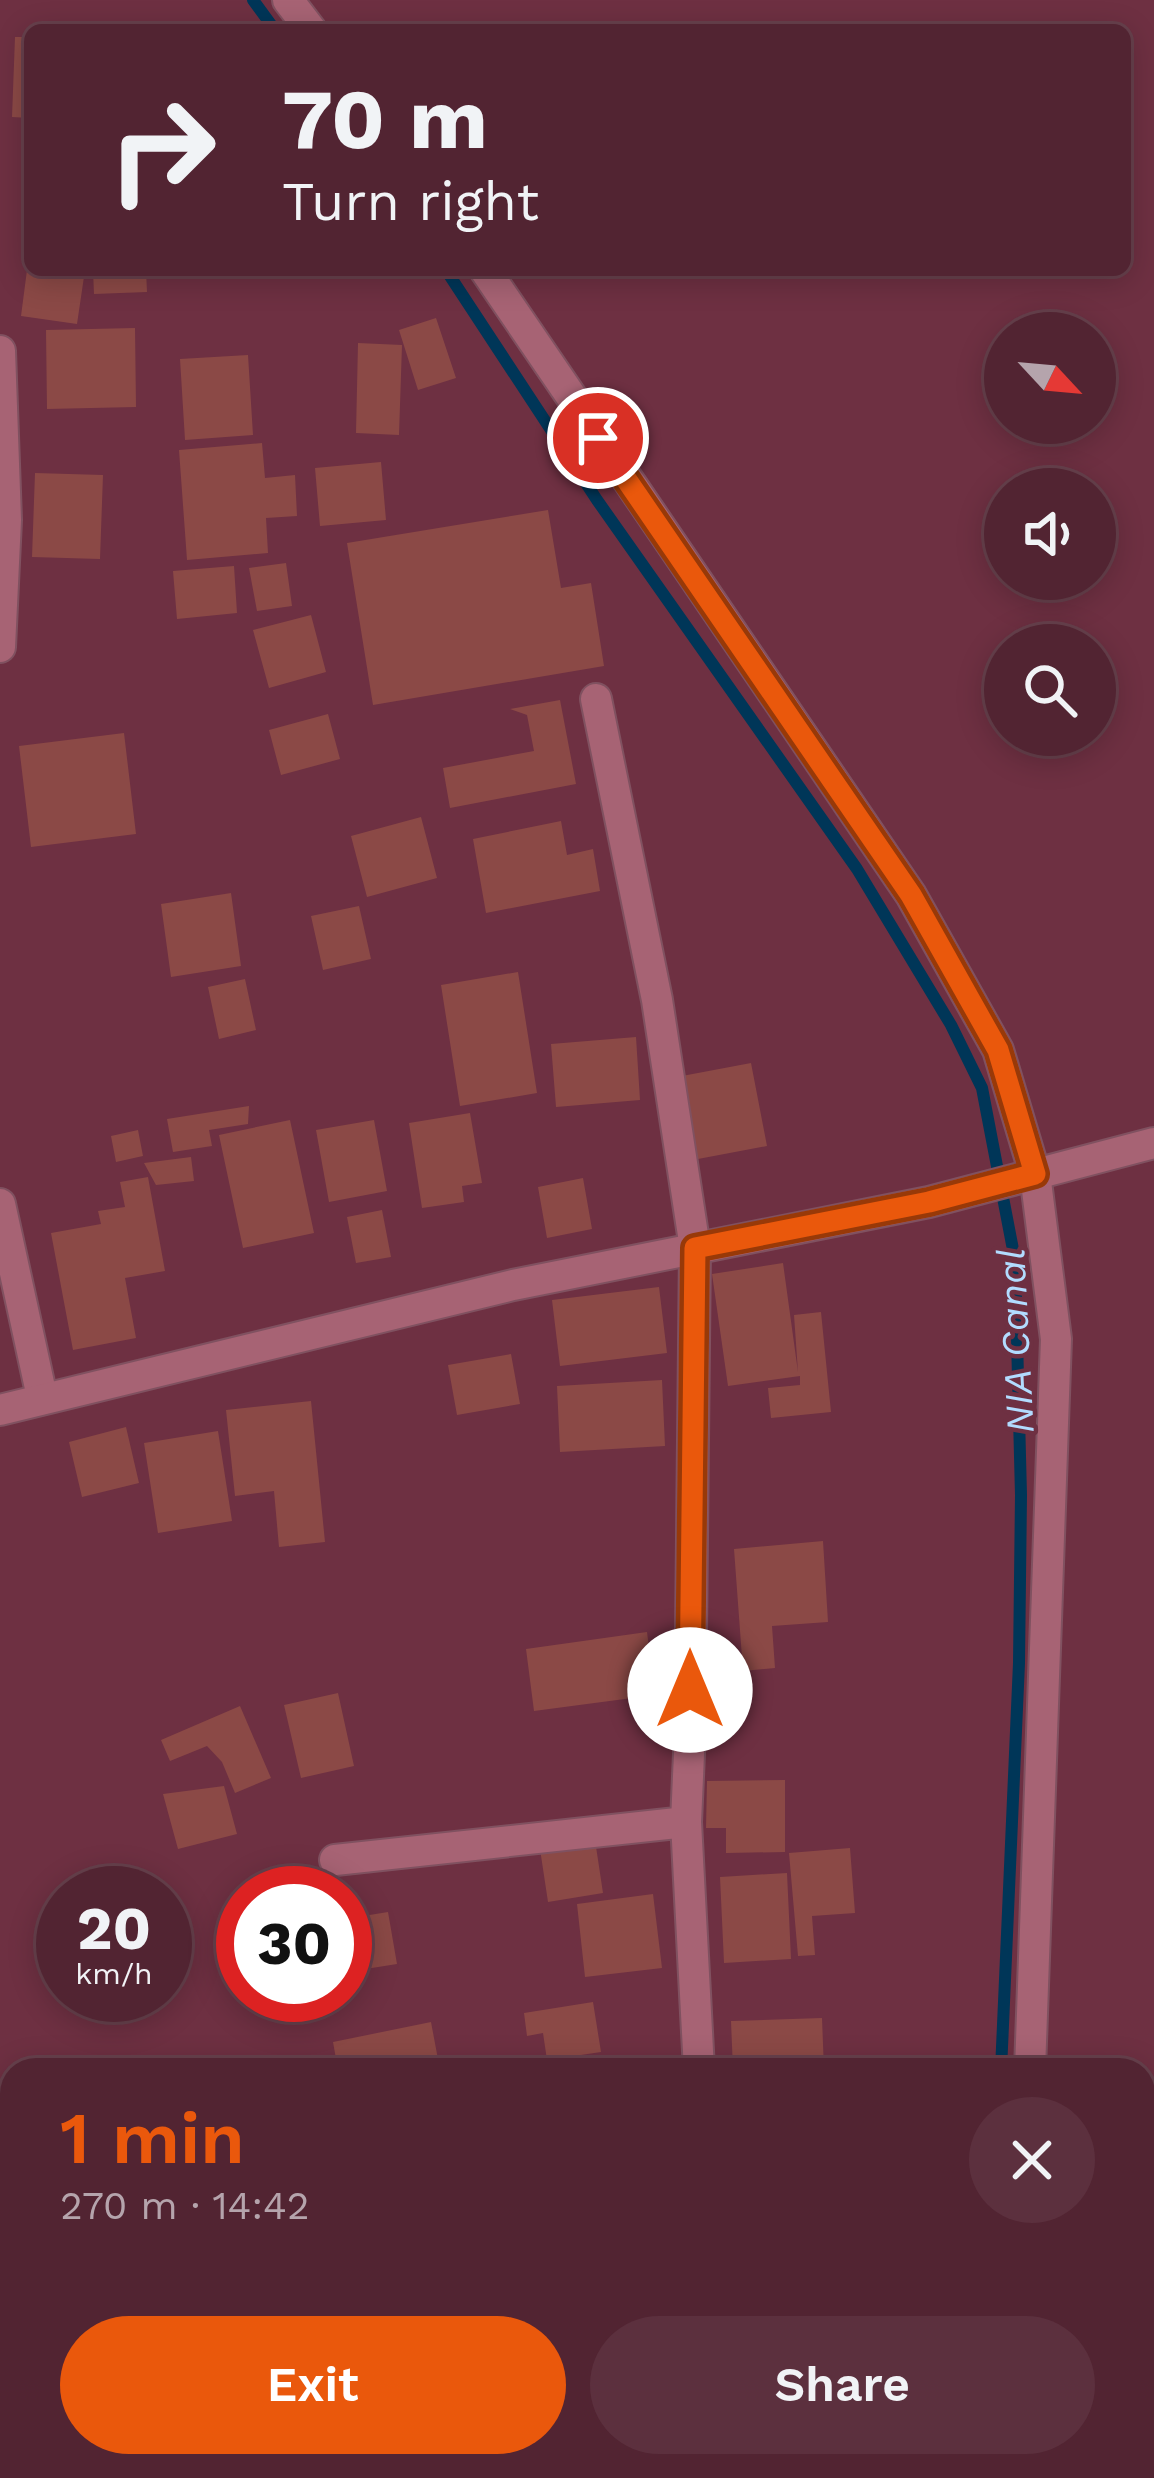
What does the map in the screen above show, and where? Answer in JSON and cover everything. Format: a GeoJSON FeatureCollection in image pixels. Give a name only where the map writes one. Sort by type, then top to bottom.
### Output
{"type":"FeatureCollection","features":[{"type":"Feature","properties":{"kind":"street"},"geometry":{"type":"LineString","coordinates":[[489,276],[911,895],[998,1050],[1035,1174],[1056,1339],[1030,2058]]}},
{"type":"Feature","properties":{"kind":"street"},"geometry":{"type":"LineString","coordinates":[[0,351],[6,520],[0,647]]}},
{"type":"Feature","properties":{"kind":"street"},"geometry":{"type":"LineString","coordinates":[[596,699],[657,1000],[695,1248],[686,1822],[698,2058]]}},
{"type":"Feature","properties":{"kind":"street"},"geometry":{"type":"LineString","coordinates":[[0,1410],[513,1285],[985,1187],[1154,1143]]}},
{"type":"Feature","properties":{"kind":"street"},"geometry":{"type":"LineString","coordinates":[[0,1204],[42,1397]]}},
{"type":"Feature","properties":{"kind":"street"},"geometry":{"type":"LineString","coordinates":[[334,1860],[686,1822]]}},
{"type":"Feature","properties":{"kind":"building"},"geometry":{"type":"Polygon","coordinates":[[[15,37],[24,37],[24,118],[12,117],[15,37]]]}},
{"type":"Feature","properties":{"kind":"building"},"geometry":{"type":"Polygon","coordinates":[[[26,276],[84,276],[77,324],[21,316],[26,276]]]}},
{"type":"Feature","properties":{"kind":"building"},"geometry":{"type":"Polygon","coordinates":[[[93,276],[146,276],[147,292],[94,294],[93,276]]]}},
{"type":"Feature","properties":{"kind":"building"},"geometry":{"type":"Polygon","coordinates":[[[436,318],[456,378],[418,390],[399,330],[436,318]]]}},
{"type":"Feature","properties":{"kind":"building"},"geometry":{"type":"Polygon","coordinates":[[[135,328],[136,407],[47,409],[46,330],[135,328]]]}},
{"type":"Feature","properties":{"kind":"building"},"geometry":{"type":"Polygon","coordinates":[[[358,343],[402,345],[399,435],[356,433],[358,343]]]}},
{"type":"Feature","properties":{"kind":"building"},"geometry":{"type":"Polygon","coordinates":[[[248,355],[253,435],[185,440],[180,359],[248,355]]]}},
{"type":"Feature","properties":{"kind":"building"},"geometry":{"type":"Polygon","coordinates":[[[262,443],[265,478],[295,475],[297,516],[266,518],[268,553],[187,560],[179,450],[262,443]]]}},
{"type":"Feature","properties":{"kind":"building"},"geometry":{"type":"Polygon","coordinates":[[[381,462],[386,520],[320,526],[315,468],[381,462]]]}},
{"type":"Feature","properties":{"kind":"building"},"geometry":{"type":"Polygon","coordinates":[[[35,473],[103,475],[100,559],[32,557],[35,473]]]}},
{"type":"Feature","properties":{"kind":"building"},"geometry":{"type":"Polygon","coordinates":[[[548,510],[561,588],[591,583],[604,666],[373,705],[347,543],[548,510]]]}},
{"type":"Feature","properties":{"kind":"building"},"geometry":{"type":"Polygon","coordinates":[[[286,563],[292,606],[257,611],[249,568],[286,563]]]}},
{"type":"Feature","properties":{"kind":"building"},"geometry":{"type":"Polygon","coordinates":[[[234,566],[237,613],[177,619],[173,571],[234,566]]]}},
{"type":"Feature","properties":{"kind":"building"},"geometry":{"type":"Polygon","coordinates":[[[311,615],[326,672],[269,688],[253,630],[311,615]]]}},
{"type":"Feature","properties":{"kind":"building"},"geometry":{"type":"Polygon","coordinates":[[[560,700],[576,784],[450,808],[443,768],[534,751],[527,715],[510,709],[560,700]]]}},
{"type":"Feature","properties":{"kind":"building"},"geometry":{"type":"Polygon","coordinates":[[[328,714],[340,759],[281,775],[269,730],[328,714]]]}},
{"type":"Feature","properties":{"kind":"building"},"geometry":{"type":"Polygon","coordinates":[[[124,733],[136,834],[31,847],[19,746],[124,733]]]}},
{"type":"Feature","properties":{"kind":"building"},"geometry":{"type":"Polygon","coordinates":[[[421,817],[437,878],[367,897],[351,836],[421,817]]]}},
{"type":"Feature","properties":{"kind":"building"},"geometry":{"type":"Polygon","coordinates":[[[561,821],[567,855],[593,849],[600,891],[486,913],[473,839],[561,821]]]}},
{"type":"Feature","properties":{"kind":"building"},"geometry":{"type":"Polygon","coordinates":[[[231,893],[241,966],[171,977],[161,904],[231,893]]]}},
{"type":"Feature","properties":{"kind":"building"},"geometry":{"type":"Polygon","coordinates":[[[359,906],[371,959],[323,970],[311,916],[359,906]]]}},
{"type":"Feature","properties":{"kind":"building"},"geometry":{"type":"Polygon","coordinates":[[[518,972],[537,1093],[460,1106],[441,985],[518,972]]]}},
{"type":"Feature","properties":{"kind":"building"},"geometry":{"type":"Polygon","coordinates":[[[245,979],[256,1030],[219,1039],[208,987],[245,979]]]}},
{"type":"Feature","properties":{"kind":"building"},"geometry":{"type":"Polygon","coordinates":[[[636,1037],[640,1100],[556,1107],[551,1044],[636,1037]]]}},
{"type":"Feature","properties":{"kind":"building"},"geometry":{"type":"Polygon","coordinates":[[[751,1063],[767,1146],[698,1159],[682,1076],[751,1063]]]}},
{"type":"Feature","properties":{"kind":"building"},"geometry":{"type":"Polygon","coordinates":[[[249,1106],[248,1124],[209,1130],[212,1146],[173,1152],[167,1119],[249,1106]]]}},
{"type":"Feature","properties":{"kind":"building"},"geometry":{"type":"Polygon","coordinates":[[[470,1113],[482,1183],[462,1186],[464,1202],[422,1208],[409,1123],[470,1113]]]}},
{"type":"Feature","properties":{"kind":"building"},"geometry":{"type":"Polygon","coordinates":[[[290,1120],[314,1233],[243,1248],[219,1135],[290,1120]]]}},
{"type":"Feature","properties":{"kind":"building"},"geometry":{"type":"Polygon","coordinates":[[[374,1120],[387,1191],[329,1202],[316,1130],[374,1120]]]}},
{"type":"Feature","properties":{"kind":"building"},"geometry":{"type":"Polygon","coordinates":[[[138,1130],[143,1156],[116,1162],[111,1136],[138,1130]]]}},
{"type":"Feature","properties":{"kind":"building"},"geometry":{"type":"Polygon","coordinates":[[[191,1157],[194,1181],[156,1185],[144,1163],[191,1157]]]}},
{"type":"Feature","properties":{"kind":"building"},"geometry":{"type":"Polygon","coordinates":[[[148,1177],[165,1271],[125,1278],[136,1338],[73,1350],[51,1233],[101,1224],[98,1211],[125,1207],[120,1182],[148,1177]]]}},
{"type":"Feature","properties":{"kind":"building"},"geometry":{"type":"Polygon","coordinates":[[[583,1178],[592,1229],[547,1238],[538,1187],[583,1178]]]}},
{"type":"Feature","properties":{"kind":"building"},"geometry":{"type":"Polygon","coordinates":[[[382,1210],[391,1257],[356,1263],[347,1217],[382,1210]]]}},
{"type":"Feature","properties":{"kind":"building"},"geometry":{"type":"Polygon","coordinates":[[[783,1263],[798,1372],[794,1315],[821,1312],[831,1412],[771,1418],[768,1388],[800,1385],[800,1376],[728,1386],[712,1274],[783,1263]]]}},
{"type":"Feature","properties":{"kind":"building"},"geometry":{"type":"Polygon","coordinates":[[[659,1287],[667,1353],[560,1366],[552,1300],[659,1287]]]}},
{"type":"Feature","properties":{"kind":"building"},"geometry":{"type":"Polygon","coordinates":[[[511,1354],[520,1404],[457,1415],[448,1365],[511,1354]]]}},
{"type":"Feature","properties":{"kind":"building"},"geometry":{"type":"Polygon","coordinates":[[[662,1380],[665,1446],[560,1452],[557,1386],[662,1380]]]}},
{"type":"Feature","properties":{"kind":"building"},"geometry":{"type":"Polygon","coordinates":[[[311,1401],[325,1542],[279,1547],[274,1491],[235,1496],[226,1410],[311,1401]]]}},
{"type":"Feature","properties":{"kind":"building"},"geometry":{"type":"Polygon","coordinates":[[[126,1427],[139,1483],[82,1497],[69,1442],[126,1427]]]}},
{"type":"Feature","properties":{"kind":"building"},"geometry":{"type":"Polygon","coordinates":[[[218,1431],[232,1521],[158,1533],[144,1443],[218,1431]]]}},
{"type":"Feature","properties":{"kind":"building"},"geometry":{"type":"Polygon","coordinates":[[[823,1541],[828,1622],[772,1626],[775,1668],[743,1671],[734,1549],[823,1541]]]}},
{"type":"Feature","properties":{"kind":"building"},"geometry":{"type":"Polygon","coordinates":[[[647,1632],[655,1695],[534,1711],[526,1649],[647,1632]]]}},
{"type":"Feature","properties":{"kind":"building"},"geometry":{"type":"Polygon","coordinates":[[[338,1693],[354,1766],[301,1778],[284,1705],[338,1693]]]}},
{"type":"Feature","properties":{"kind":"building"},"geometry":{"type":"Polygon","coordinates":[[[240,1706],[271,1778],[235,1793],[222,1762],[207,1746],[170,1761],[161,1740],[240,1706]]]}},
{"type":"Feature","properties":{"kind":"building"},"geometry":{"type":"Polygon","coordinates":[[[785,1780],[785,1852],[726,1853],[726,1828],[706,1828],[707,1781],[785,1780]]]}},
{"type":"Feature","properties":{"kind":"building"},"geometry":{"type":"Polygon","coordinates":[[[224,1786],[237,1834],[178,1849],[163,1794],[224,1786]]]}},
{"type":"Feature","properties":{"kind":"building"},"geometry":{"type":"Polygon","coordinates":[[[595,1840],[603,1893],[548,1902],[540,1849],[595,1840]]]}},
{"type":"Feature","properties":{"kind":"building"},"geometry":{"type":"Polygon","coordinates":[[[850,1848],[855,1913],[812,1916],[815,1955],[798,1956],[789,1853],[850,1848]]]}},
{"type":"Feature","properties":{"kind":"building"},"geometry":{"type":"Polygon","coordinates":[[[787,1873],[791,1959],[724,1963],[720,1877],[787,1873]]]}},
{"type":"Feature","properties":{"kind":"building"},"geometry":{"type":"Polygon","coordinates":[[[653,1894],[662,1968],[585,1977],[577,1904],[653,1894]]]}},
{"type":"Feature","properties":{"kind":"building"},"geometry":{"type":"Polygon","coordinates":[[[388,1912],[397,1964],[372,1968],[372,1915],[388,1912]]]}},
{"type":"Feature","properties":{"kind":"building"},"geometry":{"type":"Polygon","coordinates":[[[593,2002],[601,2052],[547,2058],[543,2033],[527,2036],[524,2013],[593,2002]]]}},
{"type":"Feature","properties":{"kind":"building"},"geometry":{"type":"Polygon","coordinates":[[[822,2018],[824,2058],[733,2058],[731,2021],[822,2018]]]}},
{"type":"Feature","properties":{"kind":"building"},"geometry":{"type":"Polygon","coordinates":[[[431,2022],[438,2058],[336,2058],[333,2042],[431,2022]]]}},
{"type":"Feature","properties":{"kind":"waterway","name":"NIA Canal"},"geometry":{"type":"LineString","coordinates":[[253,0],[271,24]]}},
{"type":"Feature","properties":{"kind":"waterway","name":"NIA Canal"},"geometry":{"type":"LineString","coordinates":[[450,276],[597,500],[857,869],[951,1025],[982,1088],[1015,1260],[1021,1495],[1019,1663],[1002,2058]]}},
{"type":"Feature","properties":{"kind":"route"},"geometry":{"type":"LineString","coordinates":[[598,438],[911,895],[998,1050],[1035,1174],[929,1202],[695,1248],[690,1690]]}}]}
